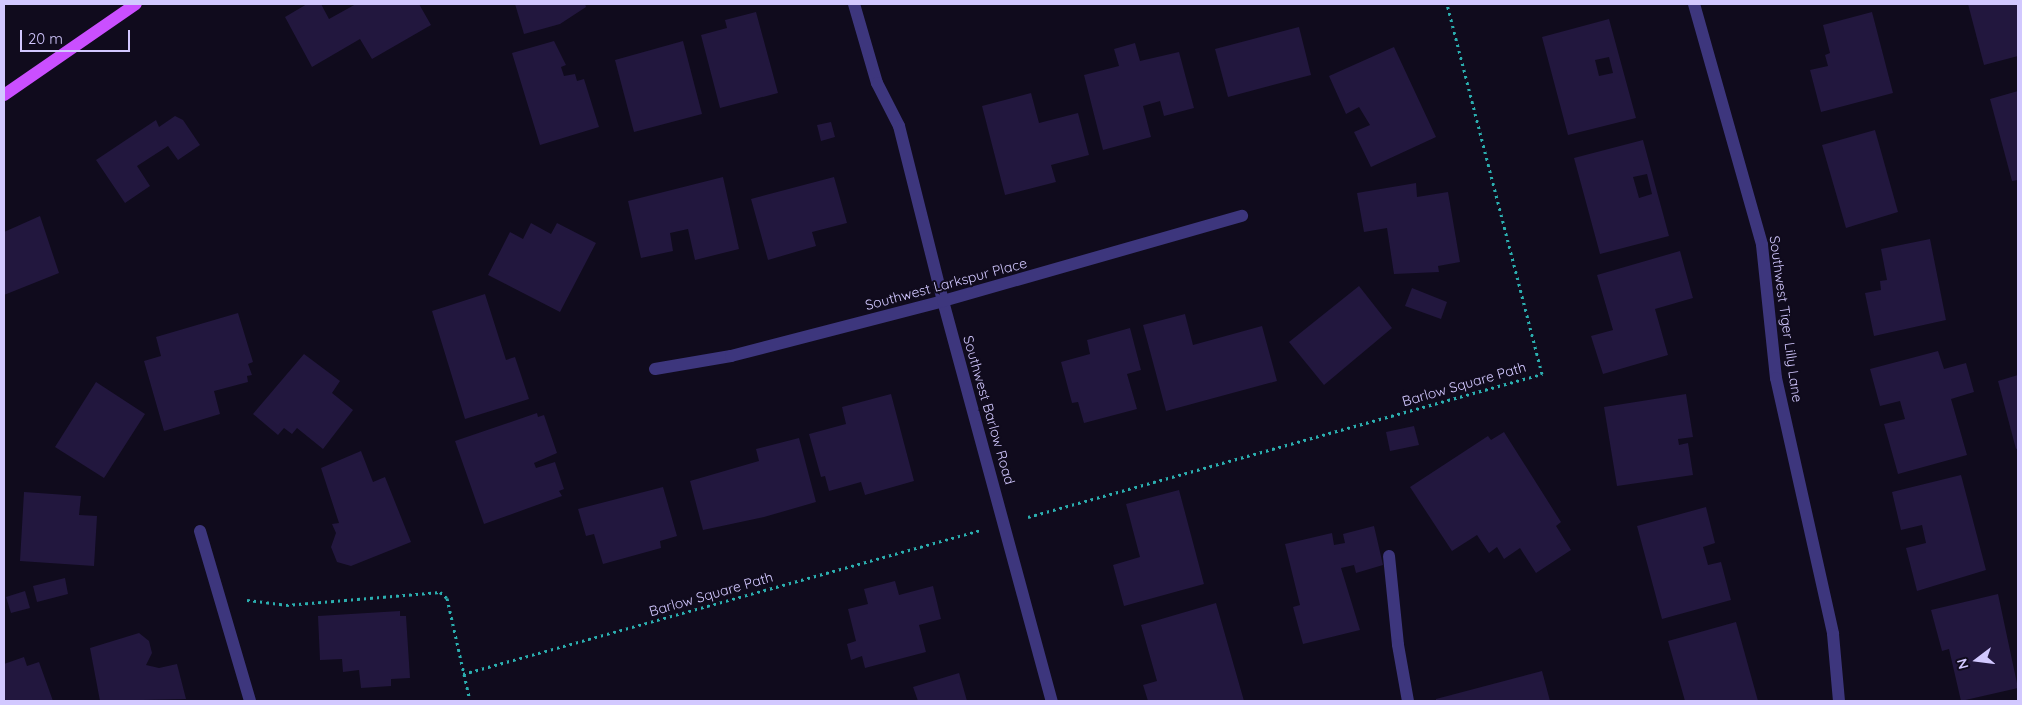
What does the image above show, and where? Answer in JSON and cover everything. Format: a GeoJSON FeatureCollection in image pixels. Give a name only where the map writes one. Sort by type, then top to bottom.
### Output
{"type":"FeatureCollection","features":[{"type":"Feature","properties":{"kind":"main road"},"geometry":{"type":"LineString","coordinates":[[4,95],[136,4]]}},
{"type":"Feature","properties":{"kind":"street","name":"Southwest Barlow Road"},"geometry":{"type":"LineString","coordinates":[[854,4],[878,83],[899,126],[943,301],[1052,701]]}},
{"type":"Feature","properties":{"kind":"street","name":"Southwest Tiger Lilly Lane"},"geometry":{"type":"LineString","coordinates":[[1694,4],[1762,245],[1776,378],[1833,634],[1839,701]]}},
{"type":"Feature","properties":{"kind":"street","name":"Southwest Larkspur Place"},"geometry":{"type":"LineString","coordinates":[[655,369],[731,356],[943,301],[1242,216]]}},
{"type":"Feature","properties":{"kind":"street"},"geometry":{"type":"LineString","coordinates":[[200,531],[250,701]]}},
{"type":"Feature","properties":{"kind":"street"},"geometry":{"type":"LineString","coordinates":[[1389,556],[1398,644],[1408,701]]}},
{"type":"Feature","properties":{"kind":"path","name":"Barlow Square Path"},"geometry":{"type":"LineString","coordinates":[[1053,510],[1542,374],[1447,4]]}},
{"type":"Feature","properties":{"kind":"path","name":"Barlow Square Path"},"geometry":{"type":"LineString","coordinates":[[463,674],[964,535]]}},
{"type":"Feature","properties":{"kind":"path"},"geometry":{"type":"LineString","coordinates":[[221,600],[268,601],[286,605],[440,592],[447,598],[470,701]]}},
{"type":"Feature","properties":{"kind":"building"},"geometry":{"type":"Polygon","coordinates":[[[307,4],[321,4],[329,19],[356,4],[419,4],[431,25],[372,59],[360,39],[312,67],[285,17],[307,4]]]}},
{"type":"Feature","properties":{"kind":"building"},"geometry":{"type":"Polygon","coordinates":[[[515,4],[585,4],[586,7],[560,24],[524,34],[515,4]]]}},
{"type":"Feature","properties":{"kind":"building"},"geometry":{"type":"Polygon","coordinates":[[[1968,4],[2018,4],[2018,56],[1984,65],[1968,4]]]}},
{"type":"Feature","properties":{"kind":"building"},"geometry":{"type":"Polygon","coordinates":[[[756,12],[778,93],[720,108],[701,35],[727,28],[725,20],[756,12]]]}},
{"type":"Feature","properties":{"kind":"building"},"geometry":{"type":"Polygon","coordinates":[[[1872,12],[1893,93],[1821,112],[1810,70],[1828,66],[1825,55],[1830,53],[1823,25],[1872,12]]]}},
{"type":"Feature","properties":{"kind":"building"},"geometry":{"type":"Polygon","coordinates":[[[1609,19],[1636,118],[1568,135],[1542,37],[1609,19]],[[1609,57],[1595,60],[1599,76],[1613,73],[1609,57]]]}},
{"type":"Feature","properties":{"kind":"building"},"geometry":{"type":"Polygon","coordinates":[[[1299,27],[1311,75],[1228,97],[1215,49],[1299,27]]]}},
{"type":"Feature","properties":{"kind":"building"},"geometry":{"type":"Polygon","coordinates":[[[554,41],[566,65],[561,67],[564,76],[575,74],[577,81],[584,79],[599,127],[540,145],[512,53],[554,41]]]}},
{"type":"Feature","properties":{"kind":"building"},"geometry":{"type":"Polygon","coordinates":[[[683,41],[702,114],[634,132],[615,60],[683,41]]]}},
{"type":"Feature","properties":{"kind":"building"},"geometry":{"type":"Polygon","coordinates":[[[1135,43],[1140,61],[1179,52],[1194,108],[1164,116],[1160,101],[1143,106],[1151,137],[1103,150],[1084,75],[1119,66],[1114,49],[1135,43]]]}},
{"type":"Feature","properties":{"kind":"building"},"geometry":{"type":"Polygon","coordinates":[[[1394,47],[1436,137],[1371,167],[1354,132],[1370,125],[1359,107],[1346,114],[1329,76],[1394,47]]]}},
{"type":"Feature","properties":{"kind":"building"},"geometry":{"type":"Polygon","coordinates":[[[2018,91],[2018,180],[2012,181],[1990,99],[2018,91]]]}},
{"type":"Feature","properties":{"kind":"building"},"geometry":{"type":"Polygon","coordinates":[[[1031,93],[1039,123],[1078,113],[1089,155],[1051,165],[1056,182],[1005,195],[982,106],[1031,93]]]}},
{"type":"Feature","properties":{"kind":"building"},"geometry":{"type":"Polygon","coordinates":[[[175,116],[183,120],[200,145],[178,160],[168,146],[137,166],[150,186],[125,203],[96,160],[156,120],[159,127],[175,116]]]}},
{"type":"Feature","properties":{"kind":"building"},"geometry":{"type":"Polygon","coordinates":[[[831,122],[835,137],[821,141],[817,125],[831,122]]]}},
{"type":"Feature","properties":{"kind":"building"},"geometry":{"type":"Polygon","coordinates":[[[1875,130],[1898,212],[1846,228],[1822,145],[1875,130]]]}},
{"type":"Feature","properties":{"kind":"building"},"geometry":{"type":"Polygon","coordinates":[[[1643,140],[1669,236],[1600,254],[1574,158],[1643,140]],[[1647,174],[1633,177],[1639,198],[1652,194],[1647,174]]]}},
{"type":"Feature","properties":{"kind":"building"},"geometry":{"type":"Polygon","coordinates":[[[723,177],[739,249],[695,260],[688,229],[670,233],[673,251],[641,258],[628,201],[723,177]]]}},
{"type":"Feature","properties":{"kind":"building"},"geometry":{"type":"Polygon","coordinates":[[[834,177],[847,223],[812,232],[816,246],[768,260],[751,199],[834,177]]]}},
{"type":"Feature","properties":{"kind":"building"},"geometry":{"type":"Polygon","coordinates":[[[1416,183],[1417,197],[1448,192],[1460,262],[1438,266],[1439,272],[1394,274],[1387,228],[1364,232],[1357,193],[1416,183]]]}},
{"type":"Feature","properties":{"kind":"building"},"geometry":{"type":"Polygon","coordinates":[[[40,216],[59,273],[4,295],[4,232],[40,216]]]}},
{"type":"Feature","properties":{"kind":"building"},"geometry":{"type":"Polygon","coordinates":[[[531,223],[551,234],[557,223],[596,243],[560,312],[488,275],[510,232],[523,239],[531,223]]]}},
{"type":"Feature","properties":{"kind":"building"},"geometry":{"type":"Polygon","coordinates":[[[1930,239],[1946,320],[1874,336],[1865,293],[1881,290],[1880,281],[1887,280],[1881,249],[1930,239]]]}},
{"type":"Feature","properties":{"kind":"building"},"geometry":{"type":"Polygon","coordinates":[[[1680,251],[1693,298],[1655,309],[1668,355],[1603,374],[1591,336],[1613,330],[1597,275],[1680,251]]]}},
{"type":"Feature","properties":{"kind":"building"},"geometry":{"type":"Polygon","coordinates":[[[1359,286],[1392,328],[1324,385],[1289,342],[1359,286]]]}},
{"type":"Feature","properties":{"kind":"building"},"geometry":{"type":"Polygon","coordinates":[[[1412,288],[1447,302],[1441,319],[1405,306],[1412,288]]]}},
{"type":"Feature","properties":{"kind":"building"},"geometry":{"type":"Polygon","coordinates":[[[485,294],[506,360],[515,357],[529,399],[465,419],[432,311],[485,294]]]}},
{"type":"Feature","properties":{"kind":"building"},"geometry":{"type":"Polygon","coordinates":[[[238,313],[253,362],[248,364],[252,375],[247,376],[248,382],[214,391],[220,414],[164,431],[144,361],[161,356],[156,337],[238,313]]]}},
{"type":"Feature","properties":{"kind":"building"},"geometry":{"type":"Polygon","coordinates":[[[1185,314],[1193,345],[1262,326],[1277,381],[1166,411],[1143,325],[1185,314]]]}},
{"type":"Feature","properties":{"kind":"building"},"geometry":{"type":"Polygon","coordinates":[[[1130,328],[1141,370],[1127,374],[1137,409],[1084,423],[1078,402],[1072,403],[1061,362],[1090,354],[1087,340],[1130,328]]]}},
{"type":"Feature","properties":{"kind":"building"},"geometry":{"type":"Polygon","coordinates":[[[1938,351],[1944,369],[1966,363],[1974,392],[1951,399],[1967,455],[1898,474],[1884,424],[1905,419],[1900,401],[1880,406],[1870,369],[1938,351]]]}},
{"type":"Feature","properties":{"kind":"building"},"geometry":{"type":"Polygon","coordinates":[[[304,354],[340,381],[332,393],[353,410],[323,449],[297,428],[292,434],[284,428],[278,435],[253,414],[304,354]]]}},
{"type":"Feature","properties":{"kind":"building"},"geometry":{"type":"Polygon","coordinates":[[[2018,375],[2018,448],[2016,449],[1998,381],[2018,375]]]}},
{"type":"Feature","properties":{"kind":"building"},"geometry":{"type":"Polygon","coordinates":[[[96,382],[145,414],[104,478],[55,447],[96,382]]]}},
{"type":"Feature","properties":{"kind":"building"},"geometry":{"type":"Polygon","coordinates":[[[891,394],[914,481],[865,495],[861,482],[829,491],[825,476],[821,477],[809,434],[846,424],[842,407],[891,394]]]}},
{"type":"Feature","properties":{"kind":"building"},"geometry":{"type":"Polygon","coordinates":[[[1686,394],[1693,437],[1678,439],[1679,445],[1688,443],[1693,475],[1617,486],[1604,407],[1686,394]]]}},
{"type":"Feature","properties":{"kind":"building"},"geometry":{"type":"Polygon","coordinates":[[[537,413],[538,417],[544,415],[557,453],[534,463],[536,468],[555,462],[564,489],[559,491],[562,496],[484,524],[455,441],[537,413]]]}},
{"type":"Feature","properties":{"kind":"building"},"geometry":{"type":"Polygon","coordinates":[[[1414,426],[1419,445],[1390,451],[1386,432],[1414,426]]]}},
{"type":"Feature","properties":{"kind":"building"},"geometry":{"type":"Polygon","coordinates":[[[1504,432],[1561,522],[1556,526],[1571,550],[1536,573],[1520,548],[1504,559],[1497,547],[1489,553],[1477,535],[1452,551],[1410,487],[1488,436],[1491,440],[1504,432]]]}},
{"type":"Feature","properties":{"kind":"building"},"geometry":{"type":"Polygon","coordinates":[[[799,438],[816,502],[764,517],[703,530],[690,481],[759,461],[756,449],[799,438]]]}},
{"type":"Feature","properties":{"kind":"building"},"geometry":{"type":"Polygon","coordinates":[[[361,451],[373,482],[385,477],[411,542],[351,566],[337,562],[331,547],[336,533],[332,524],[339,523],[321,468],[361,451]]]}},
{"type":"Feature","properties":{"kind":"building"},"geometry":{"type":"Polygon","coordinates":[[[1961,475],[1986,570],[1917,591],[1906,548],[1926,543],[1922,525],[1901,530],[1892,492],[1961,475]]]}},
{"type":"Feature","properties":{"kind":"building"},"geometry":{"type":"Polygon","coordinates":[[[663,487],[677,536],[660,541],[661,548],[603,564],[594,534],[586,536],[578,509],[663,487]]]}},
{"type":"Feature","properties":{"kind":"building"},"geometry":{"type":"Polygon","coordinates":[[[1179,490],[1204,584],[1124,606],[1113,565],[1140,557],[1126,504],[1179,490]]]}},
{"type":"Feature","properties":{"kind":"building"},"geometry":{"type":"Polygon","coordinates":[[[24,492],[81,496],[79,515],[97,516],[94,566],[20,561],[24,492]]]}},
{"type":"Feature","properties":{"kind":"building"},"geometry":{"type":"Polygon","coordinates":[[[1706,507],[1715,543],[1703,547],[1708,565],[1721,562],[1731,600],[1662,619],[1637,526],[1706,507]]]}},
{"type":"Feature","properties":{"kind":"building"},"geometry":{"type":"Polygon","coordinates":[[[1374,526],[1383,565],[1356,573],[1354,565],[1341,568],[1360,630],[1303,644],[1293,607],[1300,605],[1285,544],[1332,533],[1334,545],[1345,543],[1343,534],[1374,526]]]}},
{"type":"Feature","properties":{"kind":"building"},"geometry":{"type":"Polygon","coordinates":[[[65,578],[68,594],[37,602],[33,586],[65,578]]]}},
{"type":"Feature","properties":{"kind":"building"},"geometry":{"type":"Polygon","coordinates":[[[895,581],[899,595],[933,586],[941,619],[919,625],[926,652],[865,668],[862,656],[851,660],[847,644],[856,641],[848,609],[868,604],[864,589],[895,581]]]}},
{"type":"Feature","properties":{"kind":"building"},"geometry":{"type":"Polygon","coordinates":[[[25,591],[30,608],[11,613],[6,597],[25,591]]]}},
{"type":"Feature","properties":{"kind":"building"},"geometry":{"type":"Polygon","coordinates":[[[1998,594],[2018,688],[1961,701],[1949,649],[1942,651],[1931,610],[1998,594]]]}},
{"type":"Feature","properties":{"kind":"building"},"geometry":{"type":"Polygon","coordinates":[[[1216,603],[1244,701],[1148,701],[1143,685],[1157,681],[1141,625],[1216,603]]]}},
{"type":"Feature","properties":{"kind":"building"},"geometry":{"type":"Polygon","coordinates":[[[400,611],[400,616],[406,616],[410,678],[391,679],[391,686],[361,688],[359,670],[343,672],[342,659],[320,660],[318,616],[400,611]]]}},
{"type":"Feature","properties":{"kind":"building"},"geometry":{"type":"Polygon","coordinates":[[[1736,622],[1758,701],[1685,701],[1668,641],[1736,622]]]}},
{"type":"Feature","properties":{"kind":"building"},"geometry":{"type":"Polygon","coordinates":[[[139,633],[149,641],[152,653],[146,665],[159,668],[177,664],[186,699],[100,701],[90,648],[139,633]]]}},
{"type":"Feature","properties":{"kind":"building"},"geometry":{"type":"Polygon","coordinates":[[[24,657],[27,666],[39,662],[53,701],[4,701],[4,664],[24,657]]]}},
{"type":"Feature","properties":{"kind":"building"},"geometry":{"type":"Polygon","coordinates":[[[1542,671],[1550,701],[1436,701],[1436,699],[1542,671]]]}},
{"type":"Feature","properties":{"kind":"building"},"geometry":{"type":"Polygon","coordinates":[[[959,673],[967,701],[918,701],[913,687],[959,673]]]}}]}
